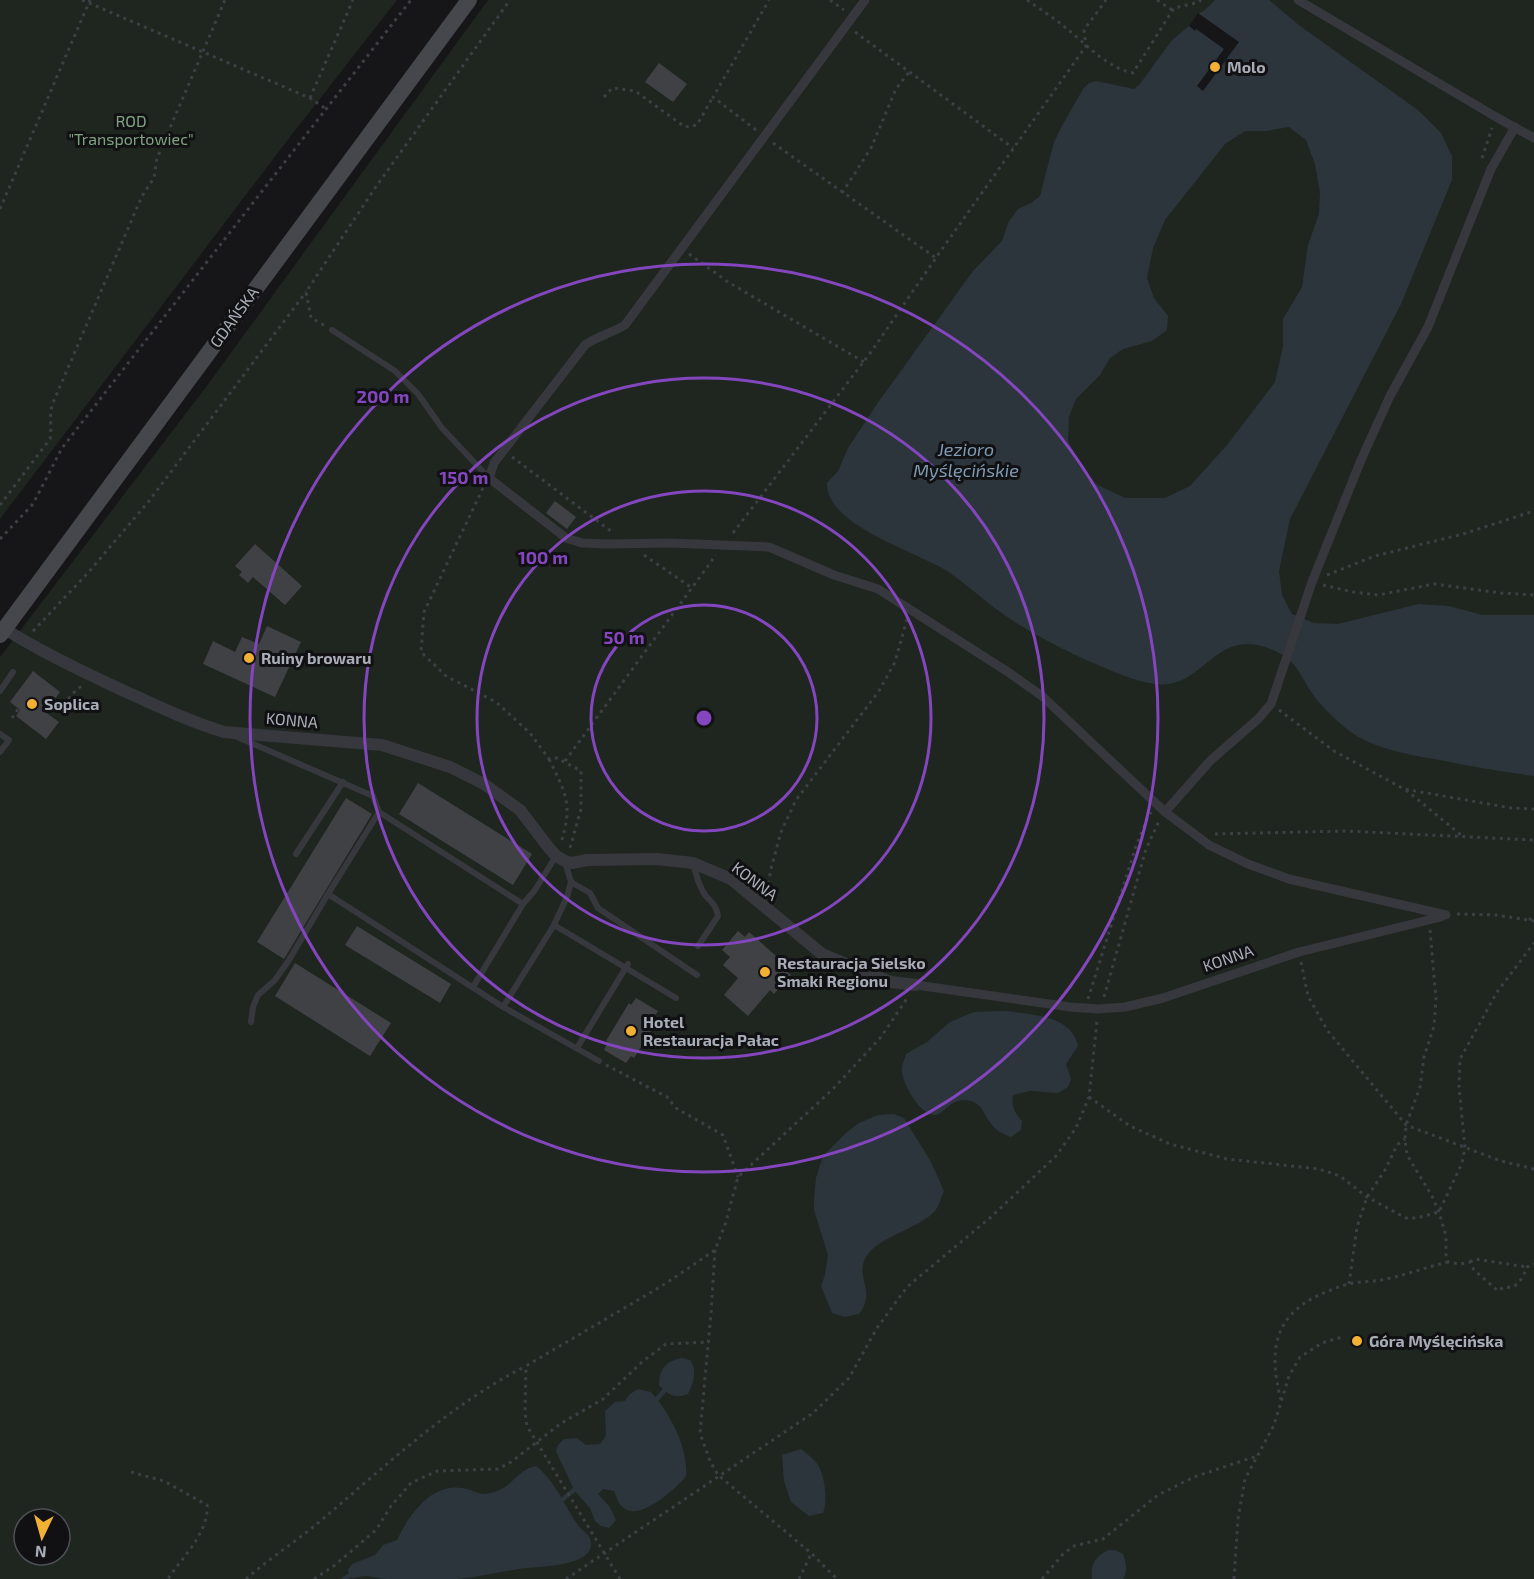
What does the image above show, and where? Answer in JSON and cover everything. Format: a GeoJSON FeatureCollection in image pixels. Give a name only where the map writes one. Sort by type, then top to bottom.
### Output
{"type":"FeatureCollection","features":[{"type":"Feature","properties":{"kind":"main road","name":"GDAŃSKA"},"geometry":{"type":"LineString","coordinates":[[2,632],[469,0]]}},
{"type":"Feature","properties":{"kind":"street"},"geometry":{"type":"LineString","coordinates":[[865,0],[625,325],[610,334],[596,337],[585,345],[494,463],[489,477],[552,529],[566,538],[582,543],[725,544],[769,547],[834,575],[878,589],[1042,696],[1165,812],[1194,835],[1228,855],[1289,879],[1446,915]]}},
{"type":"Feature","properties":{"kind":"street"},"geometry":{"type":"LineString","coordinates":[[1298,0],[1534,138]]}},
{"type":"Feature","properties":{"kind":"street"},"geometry":{"type":"LineString","coordinates":[[1165,812],[1210,761],[1258,719],[1271,704],[1312,582],[1381,418],[1428,327],[1491,170],[1515,128]]}},
{"type":"Feature","properties":{"kind":"street","name":"KONNA"},"geometry":{"type":"LineString","coordinates":[[2,632],[184,719],[224,732],[382,745],[450,767],[484,784],[520,810],[561,859],[572,862],[657,859],[693,863],[731,879],[764,909],[822,954],[891,982],[1099,1007],[1125,1007],[1163,998],[1299,952],[1446,915]]}},
{"type":"Feature","properties":{"kind":"lane"},"geometry":{"type":"LineString","coordinates":[[332,330],[395,371],[418,394],[442,428],[489,477]]}},
{"type":"Feature","properties":{"kind":"lane"},"geometry":{"type":"LineString","coordinates":[[0,691],[13,672]]}},
{"type":"Feature","properties":{"kind":"lane"},"geometry":{"type":"LineString","coordinates":[[224,732],[373,796],[379,812],[523,904]]}},
{"type":"Feature","properties":{"kind":"lane"},"geometry":{"type":"LineString","coordinates":[[0,734],[9,740],[0,752]]}},
{"type":"Feature","properties":{"kind":"lane"},"geometry":{"type":"LineString","coordinates":[[296,854],[343,782]]}},
{"type":"Feature","properties":{"kind":"lane"},"geometry":{"type":"LineString","coordinates":[[251,1022],[253,1007],[258,995],[275,980],[289,960],[379,812]]}},
{"type":"Feature","properties":{"kind":"lane"},"geometry":{"type":"LineString","coordinates":[[473,987],[523,904],[561,859],[571,882],[590,893],[598,908],[697,975]]}},
{"type":"Feature","properties":{"kind":"lane"},"geometry":{"type":"LineString","coordinates":[[693,863],[700,884],[706,896],[716,906],[718,916],[698,946]]}},
{"type":"Feature","properties":{"kind":"lane"},"geometry":{"type":"LineString","coordinates":[[503,1007],[554,925],[571,882]]}},
{"type":"Feature","properties":{"kind":"lane"},"geometry":{"type":"LineString","coordinates":[[328,894],[503,1007],[599,1061]]}},
{"type":"Feature","properties":{"kind":"lane"},"geometry":{"type":"LineString","coordinates":[[554,925],[627,966],[676,998]]}},
{"type":"Feature","properties":{"kind":"lane"},"geometry":{"type":"LineString","coordinates":[[577,1048],[627,966]]}},
{"type":"Feature","properties":{"kind":"path"},"geometry":{"type":"LineString","coordinates":[[82,0],[89,1],[310,98],[326,109]]}},
{"type":"Feature","properties":{"kind":"path"},"geometry":{"type":"LineString","coordinates":[[0,505],[50,439],[52,405],[142,196],[154,178],[157,159],[225,0]]}},
{"type":"Feature","properties":{"kind":"path"},"geometry":{"type":"LineString","coordinates":[[310,98],[353,0]]}},
{"type":"Feature","properties":{"kind":"path"},"geometry":{"type":"LineString","coordinates":[[0,539],[33,504],[62,448],[411,0]]}},
{"type":"Feature","properties":{"kind":"path"},"geometry":{"type":"LineString","coordinates":[[24,641],[87,574],[149,501],[306,292],[375,188],[510,0]]}},
{"type":"Feature","properties":{"kind":"path"},"geometry":{"type":"LineString","coordinates":[[604,97],[612,88],[635,91],[685,127],[697,125],[769,0]]}},
{"type":"Feature","properties":{"kind":"path"},"geometry":{"type":"LineString","coordinates":[[831,0],[853,16]]}},
{"type":"Feature","properties":{"kind":"path"},"geometry":{"type":"LineString","coordinates":[[1027,0],[1066,28],[1086,46],[1124,71],[1133,73],[1172,10],[1201,0]]}},
{"type":"Feature","properties":{"kind":"path"},"geometry":{"type":"LineString","coordinates":[[565,761],[725,544],[864,363],[1086,46],[1084,30],[1106,0]]}},
{"type":"Feature","properties":{"kind":"path"},"geometry":{"type":"LineString","coordinates":[[1157,0],[1172,10]]}},
{"type":"Feature","properties":{"kind":"path"},"geometry":{"type":"LineString","coordinates":[[0,209],[89,1]]}},
{"type":"Feature","properties":{"kind":"path"},"geometry":{"type":"LineString","coordinates":[[847,25],[1013,148]]}},
{"type":"Feature","properties":{"kind":"path"},"geometry":{"type":"LineString","coordinates":[[842,192],[871,148],[896,89],[909,71]]}},
{"type":"Feature","properties":{"kind":"path"},"geometry":{"type":"LineString","coordinates":[[713,97],[936,258]]}},
{"type":"Feature","properties":{"kind":"path"},"geometry":{"type":"LineString","coordinates":[[682,250],[728,282],[864,363]]}},
{"type":"Feature","properties":{"kind":"path"},"geometry":{"type":"LineString","coordinates":[[306,292],[311,318],[332,330]]}},
{"type":"Feature","properties":{"kind":"path"},"geometry":{"type":"LineString","coordinates":[[503,451],[628,544],[692,588]]}},
{"type":"Feature","properties":{"kind":"path"},"geometry":{"type":"LineString","coordinates":[[489,477],[424,612],[421,652],[446,676],[496,702],[530,733],[549,759],[568,802],[568,820],[561,859]]}},
{"type":"Feature","properties":{"kind":"path"},"geometry":{"type":"LineString","coordinates":[[1312,582],[1375,555],[1463,534],[1534,511]]}},
{"type":"Feature","properties":{"kind":"path"},"geometry":{"type":"LineString","coordinates":[[1312,582],[1353,592],[1378,595],[1434,584],[1534,595]]}},
{"type":"Feature","properties":{"kind":"path"},"geometry":{"type":"LineString","coordinates":[[764,909],[781,832],[796,800],[879,691],[895,662],[909,608]]}},
{"type":"Feature","properties":{"kind":"path"},"geometry":{"type":"LineString","coordinates":[[49,706],[62,706],[77,689]]}},
{"type":"Feature","properties":{"kind":"path"},"geometry":{"type":"LineString","coordinates":[[1271,704],[1334,751],[1404,789],[1462,836]]}},
{"type":"Feature","properties":{"kind":"path"},"geometry":{"type":"LineString","coordinates":[[12,718],[18,709]]}},
{"type":"Feature","properties":{"kind":"path"},"geometry":{"type":"LineString","coordinates":[[549,759],[557,758],[581,771],[581,809],[575,834]]}},
{"type":"Feature","properties":{"kind":"path"},"geometry":{"type":"LineString","coordinates":[[1404,789],[1511,808],[1534,809]]}},
{"type":"Feature","properties":{"kind":"path"},"geometry":{"type":"LineString","coordinates":[[1099,1007],[1086,1002],[1136,846],[1147,819],[1157,804]]}},
{"type":"Feature","properties":{"kind":"path"},"geometry":{"type":"LineString","coordinates":[[566,1579],[813,1413],[849,1378],[877,1328],[907,1287],[991,1217],[1056,1156],[1076,1128],[1089,1097],[1093,1078],[1099,1007],[1103,1000],[1146,849],[1156,824],[1165,812]]}},
{"type":"Feature","properties":{"kind":"path"},"geometry":{"type":"LineString","coordinates":[[1194,835],[1346,831],[1534,840]]}},
{"type":"Feature","properties":{"kind":"path"},"geometry":{"type":"LineString","coordinates":[[1446,915],[1496,915],[1532,921],[1534,916]]}},
{"type":"Feature","properties":{"kind":"path"},"geometry":{"type":"LineString","coordinates":[[1429,919],[1436,999],[1434,1026],[1424,1057],[1420,1087],[1406,1125],[1405,1139],[1407,1155],[1439,1212],[1446,1236],[1448,1262]]}},
{"type":"Feature","properties":{"kind":"path"},"geometry":{"type":"LineString","coordinates":[[1089,1097],[1130,1126],[1170,1144],[1227,1159],[1319,1169],[1340,1176],[1367,1197],[1406,1218],[1417,1218],[1439,1212],[1462,1163],[1466,1148],[1459,1087],[1460,1059],[1497,992],[1534,943]]}},
{"type":"Feature","properties":{"kind":"path"},"geometry":{"type":"LineString","coordinates":[[1299,952],[1308,996],[1327,1030],[1406,1125],[1501,1161],[1534,1169]]}},
{"type":"Feature","properties":{"kind":"path"},"geometry":{"type":"LineString","coordinates":[[837,1579],[812,1553],[718,1475],[710,1461],[700,1433],[715,1250],[725,1225],[738,1177],[833,1089],[873,1046],[916,985]]}},
{"type":"Feature","properties":{"kind":"path"},"geometry":{"type":"LineString","coordinates":[[599,1061],[667,1097],[676,1108],[723,1135],[738,1177]]}},
{"type":"Feature","properties":{"kind":"path"},"geometry":{"type":"LineString","coordinates":[[1350,1284],[1357,1227],[1367,1197],[1385,1170],[1397,1145],[1405,1139]]}},
{"type":"Feature","properties":{"kind":"path"},"geometry":{"type":"LineString","coordinates":[[246,1579],[300,1538],[441,1420],[497,1381],[664,1284],[715,1250]]}},
{"type":"Feature","properties":{"kind":"path"},"geometry":{"type":"LineString","coordinates":[[1281,1401],[1275,1377],[1274,1352],[1279,1334],[1290,1314],[1307,1301],[1350,1284],[1382,1280],[1448,1262],[1460,1264],[1475,1259],[1527,1267],[1534,1264]]}},
{"type":"Feature","properties":{"kind":"path"},"geometry":{"type":"LineString","coordinates":[[1470,1262],[1474,1270],[1498,1291],[1520,1283],[1527,1267]]}},
{"type":"Feature","properties":{"kind":"path"},"geometry":{"type":"LineString","coordinates":[[1234,1579],[1238,1519],[1245,1479],[1274,1425],[1289,1376],[1300,1357],[1322,1343],[1342,1337]]}},
{"type":"Feature","properties":{"kind":"path"},"geometry":{"type":"LineString","coordinates":[[314,1579],[376,1530],[411,1483],[437,1471],[498,1469],[511,1462],[560,1424],[603,1399],[642,1362],[666,1344],[709,1342]]}},
{"type":"Feature","properties":{"kind":"path"},"geometry":{"type":"LineString","coordinates":[[526,1366],[527,1426],[620,1579]]}},
{"type":"Feature","properties":{"kind":"path"},"geometry":{"type":"LineString","coordinates":[[1042,1579],[1063,1554],[1074,1546],[1103,1539],[1158,1495],[1218,1467],[1257,1456]]}},
{"type":"Feature","properties":{"kind":"path"},"geometry":{"type":"LineString","coordinates":[[131,1472],[164,1481],[207,1505],[206,1522],[199,1536],[168,1579]]}},
{"type":"Feature","properties":{"kind":"path"},"geometry":{"type":"LineString","coordinates":[[799,1579],[812,1553]]}},
{"type":"Feature","properties":{"kind":"green space","name":"ROD \"Transportowiec\""},"geometry":{"type":"Polygon","coordinates":[[[0,0],[397,0],[283,146],[0,519],[0,0]]]}},
{"type":"Feature","properties":{"kind":"green space"},"geometry":{"type":"Polygon","coordinates":[[[488,0],[1534,0],[1534,1579],[0,1579],[0,657],[206,387],[488,0]]]}},
{"type":"Feature","properties":{"kind":"water","name":"Jezioro Myślęcińskie"},"geometry":{"type":"Polygon","coordinates":[[[1215,0],[1269,0],[1300,26],[1418,110],[1441,133],[1452,156],[1452,180],[1401,304],[1290,519],[1279,571],[1282,595],[1292,614],[1314,623],[1338,624],[1419,604],[1449,606],[1482,615],[1534,615],[1534,776],[1410,754],[1363,740],[1325,709],[1297,668],[1285,656],[1265,647],[1247,644],[1233,646],[1185,678],[1171,683],[1155,684],[1138,681],[1091,662],[1042,638],[996,609],[950,573],[877,537],[858,525],[842,513],[831,499],[827,483],[838,471],[848,448],[877,404],[973,271],[1002,241],[1009,221],[1018,209],[1040,196],[1054,142],[1083,89],[1089,83],[1096,81],[1134,89],[1172,40],[1215,0]],[[1289,127],[1266,131],[1245,131],[1225,144],[1165,220],[1153,248],[1147,278],[1154,298],[1168,316],[1167,330],[1152,341],[1123,349],[1110,358],[1100,375],[1076,399],[1069,417],[1068,441],[1081,466],[1096,484],[1125,498],[1165,498],[1190,486],[1227,445],[1275,382],[1283,346],[1283,319],[1302,287],[1308,245],[1319,214],[1320,193],[1315,164],[1306,140],[1289,127]]]}},
{"type":"Feature","properties":{"kind":"water"},"geometry":{"type":"Polygon","coordinates":[[[1007,1011],[1050,1018],[1068,1028],[1078,1046],[1066,1064],[1071,1079],[1068,1087],[1058,1093],[1030,1091],[1013,1095],[1014,1109],[1022,1121],[1021,1130],[1011,1137],[996,1129],[981,1108],[971,1101],[958,1101],[934,1115],[922,1109],[904,1080],[902,1068],[906,1054],[927,1042],[950,1022],[974,1012],[1007,1011]]]}},
{"type":"Feature","properties":{"kind":"water"},"geometry":{"type":"Polygon","coordinates":[[[894,1114],[904,1118],[931,1162],[944,1191],[936,1210],[927,1218],[881,1243],[868,1254],[863,1269],[866,1290],[864,1305],[859,1314],[845,1317],[832,1313],[821,1286],[828,1255],[814,1210],[816,1178],[823,1156],[847,1132],[859,1123],[878,1115],[894,1114]]]}},
{"type":"Feature","properties":{"kind":"water"},"geometry":{"type":"Polygon","coordinates":[[[682,1358],[690,1360],[694,1368],[694,1377],[688,1394],[675,1396],[659,1385],[659,1379],[664,1367],[682,1358]]]}},
{"type":"Feature","properties":{"kind":"water"},"geometry":{"type":"Polygon","coordinates":[[[638,1389],[651,1392],[671,1420],[684,1453],[686,1476],[675,1488],[642,1510],[627,1510],[622,1507],[614,1491],[603,1489],[598,1494],[610,1507],[616,1520],[609,1528],[595,1521],[590,1508],[574,1490],[556,1451],[564,1439],[577,1438],[586,1445],[600,1444],[606,1436],[605,1411],[615,1402],[625,1401],[638,1389]]]}},
{"type":"Feature","properties":{"kind":"water"},"geometry":{"type":"Polygon","coordinates":[[[801,1449],[816,1462],[822,1473],[825,1494],[823,1513],[809,1516],[791,1502],[784,1481],[782,1455],[801,1449]]]}},
{"type":"Feature","properties":{"kind":"water"},"geometry":{"type":"Polygon","coordinates":[[[536,1466],[549,1479],[578,1525],[590,1538],[589,1551],[583,1557],[561,1564],[457,1579],[388,1579],[349,1576],[348,1569],[352,1564],[375,1555],[383,1545],[397,1540],[415,1511],[440,1490],[462,1488],[482,1494],[490,1493],[503,1488],[525,1470],[536,1466]]]}},
{"type":"Feature","properties":{"kind":"water"},"geometry":{"type":"Polygon","coordinates":[[[1108,1550],[1115,1550],[1123,1554],[1126,1573],[1123,1579],[1092,1579],[1094,1562],[1108,1550]]]}},
{"type":"Feature","properties":{"kind":"pier","name":"Molo"},"geometry":{"type":"Polygon","coordinates":[[[1198,13],[1239,42],[1203,91],[1197,86],[1224,49],[1189,26],[1198,13]]]}},
{"type":"Feature","properties":{"kind":"building"},"geometry":{"type":"Polygon","coordinates":[[[659,63],[687,84],[673,102],[645,82],[659,63]]]}},
{"type":"Feature","properties":{"kind":"building"},"geometry":{"type":"Polygon","coordinates":[[[555,501],[576,517],[567,529],[546,513],[555,501]]]}},
{"type":"Feature","properties":{"kind":"building","name":"Ruiny browaru"},"geometry":{"type":"Polygon","coordinates":[[[255,544],[302,586],[285,605],[253,577],[248,583],[239,575],[242,572],[235,566],[255,544]]]}},
{"type":"Feature","properties":{"kind":"building","name":"Ruiny browaru"},"geometry":{"type":"Polygon","coordinates":[[[267,626],[301,642],[275,697],[203,664],[213,641],[235,652],[242,637],[259,644],[267,626]]]}},
{"type":"Feature","properties":{"kind":"building","name":"Soplica"},"geometry":{"type":"Polygon","coordinates":[[[33,671],[60,692],[45,712],[59,722],[46,739],[16,716],[20,710],[10,702],[33,671]]]}},
{"type":"Feature","properties":{"kind":"building"},"geometry":{"type":"Polygon","coordinates":[[[418,783],[532,854],[513,885],[399,814],[418,783]]]}},
{"type":"Feature","properties":{"kind":"building"},"geometry":{"type":"Polygon","coordinates":[[[346,798],[372,814],[284,959],[257,942],[346,798]]]}},
{"type":"Feature","properties":{"kind":"building"},"geometry":{"type":"Polygon","coordinates":[[[357,926],[451,984],[440,1003],[345,945],[357,926]]]}},
{"type":"Feature","properties":{"kind":"building","name":"Restauracja Sielsko Smaki Regionu"},"geometry":{"type":"Polygon","coordinates":[[[738,931],[745,937],[749,932],[784,963],[781,967],[791,975],[774,994],[770,990],[748,1016],[724,995],[738,978],[723,965],[730,957],[722,950],[738,931]]]}},
{"type":"Feature","properties":{"kind":"building"},"geometry":{"type":"Polygon","coordinates":[[[295,963],[391,1023],[370,1056],[275,996],[295,963]]]}},
{"type":"Feature","properties":{"kind":"building","name":"Hotel Restauracja Pałac"},"geometry":{"type":"Polygon","coordinates":[[[636,998],[658,1011],[653,1019],[657,1021],[634,1058],[631,1056],[626,1063],[604,1050],[608,1042],[606,1041],[629,1003],[631,1005],[636,998]]]}},
{"type":"Feature","properties":{"kind":"waterway"},"geometry":{"type":"LineString","coordinates":[[657,1399],[664,1391]]}},
{"type":"Feature","properties":{"kind":"waterway"},"geometry":{"type":"LineString","coordinates":[[563,1499],[574,1490]]}},
{"type":"Feature","properties":{"kind":"waterway"},"geometry":{"type":"LineString","coordinates":[[344,1579],[349,1576]]}},
{"type":"Feature","properties":{"kind":"place","name":"Molo"},"geometry":{"type":"Point","coordinates":[1215,67]}},
{"type":"Feature","properties":{"kind":"place","name":"Ruiny browaru"},"geometry":{"type":"Point","coordinates":[249,658]}},
{"type":"Feature","properties":{"kind":"place","name":"Soplica"},"geometry":{"type":"Point","coordinates":[32,704]}},
{"type":"Feature","properties":{"kind":"place","name":"Restauracja Sielsko Smaki Regionu"},"geometry":{"type":"Point","coordinates":[765,972]}},
{"type":"Feature","properties":{"kind":"place","name":"Hotel Restauracja Pałac"},"geometry":{"type":"Point","coordinates":[631,1031]}},
{"type":"Feature","properties":{"kind":"place","name":"Góra Myślęcińska"},"geometry":{"type":"Point","coordinates":[1357,1341]}}]}
